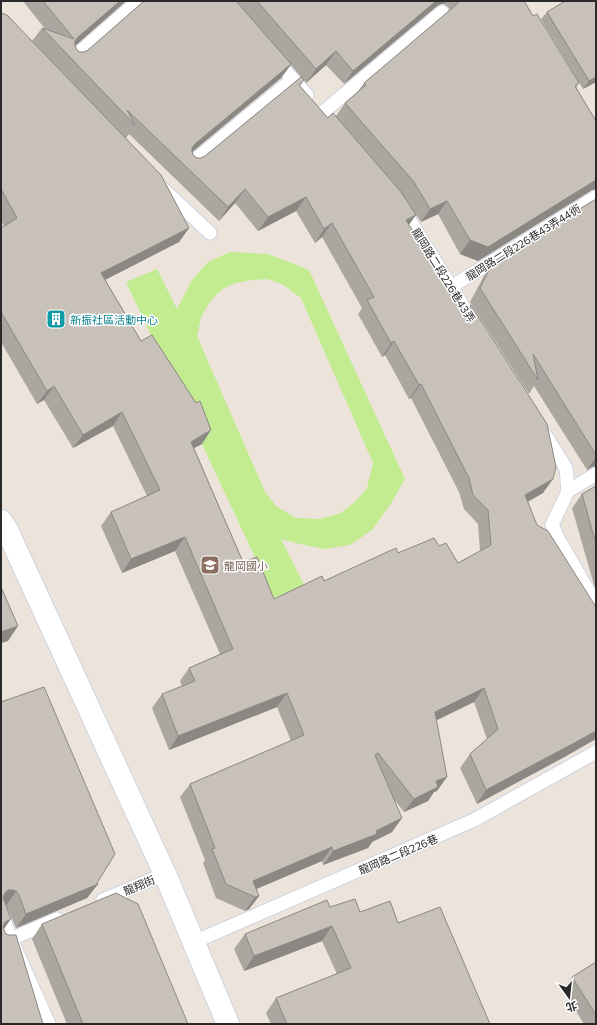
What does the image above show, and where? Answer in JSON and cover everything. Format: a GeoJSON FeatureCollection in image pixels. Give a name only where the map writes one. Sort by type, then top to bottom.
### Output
{"type":"FeatureCollection","features":[{"type":"Feature","properties":{"kind":"main road"},"geometry":{"type":"LineString","coordinates":[[1,521],[165,874],[228,1024]]}},
{"type":"Feature","properties":{"kind":"lane"},"geometry":{"type":"LineString","coordinates":[[73,58],[138,1]]}},
{"type":"Feature","properties":{"kind":"lane"},"geometry":{"type":"LineString","coordinates":[[322,113],[442,12]]}},
{"type":"Feature","properties":{"kind":"lane"},"geometry":{"type":"LineString","coordinates":[[267,49],[332,125]]}},
{"type":"Feature","properties":{"kind":"lane"},"geometry":{"type":"LineString","coordinates":[[190,164],[293,79]]}},
{"type":"Feature","properties":{"kind":"lane"},"geometry":{"type":"LineString","coordinates":[[153,179],[210,233]]}},
{"type":"Feature","properties":{"kind":"lane","name":"龍岡路二段226巷43弄"},"geometry":{"type":"LineString","coordinates":[[393,195],[481,334]]}},
{"type":"Feature","properties":{"kind":"lane","name":"龍岡路二段226巷43弄44衖"},"geometry":{"type":"LineString","coordinates":[[451,287],[596,197]]}},
{"type":"Feature","properties":{"kind":"lane"},"geometry":{"type":"LineString","coordinates":[[536,421],[566,468],[568,491],[552,525],[596,604]]}},
{"type":"Feature","properties":{"kind":"lane"},"geometry":{"type":"LineString","coordinates":[[568,491],[596,474]]}},
{"type":"Feature","properties":{"kind":"lane","name":"龍岡路二段226巷"},"geometry":{"type":"LineString","coordinates":[[194,942],[474,820],[596,752]]}},
{"type":"Feature","properties":{"kind":"lane","name":"龍翔街"},"geometry":{"type":"LineString","coordinates":[[92,905],[165,874]]}},
{"type":"Feature","properties":{"kind":"lane"},"geometry":{"type":"LineString","coordinates":[[1,912],[6,940],[49,1024]]}},
{"type":"Feature","properties":{"kind":"lane"},"geometry":{"type":"LineString","coordinates":[[6,940],[70,914]]}},
{"type":"Feature","properties":{"kind":"green space"},"geometry":{"type":"Polygon","coordinates":[[[230,252],[268,254],[309,270],[405,479],[390,505],[372,530],[350,545],[325,549],[281,539],[304,585],[274,598],[126,282],[157,269],[177,309],[192,280],[208,262],[230,252]],[[261,279],[236,283],[224,288],[214,297],[201,318],[197,336],[265,492],[276,506],[296,518],[320,519],[341,513],[356,501],[367,488],[373,463],[301,298],[282,284],[267,279],[261,279]]]}},
{"type":"Feature","properties":{"kind":"building"},"geometry":{"type":"Polygon","coordinates":[[[43,1],[120,1],[77,38],[75,45],[77,50],[84,52],[144,1],[236,1],[291,64],[195,144],[192,148],[193,155],[197,158],[205,156],[301,77],[304,80],[299,85],[328,118],[333,113],[401,192],[416,215],[406,220],[466,316],[471,305],[547,424],[556,467],[553,479],[525,495],[537,525],[548,531],[596,607],[596,731],[486,790],[470,754],[498,729],[484,688],[435,712],[447,777],[436,781],[438,787],[414,799],[378,753],[375,755],[402,818],[376,831],[377,834],[333,851],[332,847],[253,881],[259,896],[255,897],[226,884],[212,849],[215,848],[190,784],[304,735],[287,693],[178,736],[162,694],[195,681],[189,668],[233,649],[185,537],[131,559],[111,512],[160,490],[122,412],[83,435],[54,386],[47,391],[1,312],[1,228],[17,218],[1,189],[1,13],[7,15],[161,175],[189,228],[101,273],[141,341],[152,335],[196,403],[200,401],[211,430],[191,442],[243,562],[257,557],[274,599],[322,576],[324,581],[396,548],[398,553],[434,538],[439,546],[446,543],[458,563],[491,545],[488,510],[473,495],[469,478],[421,384],[419,385],[394,341],[391,343],[367,300],[374,297],[332,223],[324,229],[306,197],[268,217],[245,189],[228,207],[127,110],[135,125],[42,28],[74,39],[43,1]]]}},
{"type":"Feature","properties":{"kind":"building"},"geometry":{"type":"Polygon","coordinates":[[[257,1],[436,1],[353,71],[336,51],[316,69],[257,1]]]}},
{"type":"Feature","properties":{"kind":"building"},"geometry":{"type":"Polygon","coordinates":[[[459,1],[524,1],[533,16],[537,14],[579,83],[575,86],[596,121],[596,180],[488,247],[470,240],[447,201],[430,209],[414,182],[345,103],[366,85],[364,83],[459,1]]]}},
{"type":"Feature","properties":{"kind":"building"},"geometry":{"type":"Polygon","coordinates":[[[565,1],[596,1],[596,77],[589,81],[547,12],[565,1]]]}},
{"type":"Feature","properties":{"kind":"building"},"geometry":{"type":"Polygon","coordinates":[[[596,199],[596,455],[533,354],[538,380],[480,288],[493,262],[596,199]]]}},
{"type":"Feature","properties":{"kind":"building"},"geometry":{"type":"Polygon","coordinates":[[[596,486],[596,544],[582,494],[596,486]]]}},
{"type":"Feature","properties":{"kind":"building"},"geometry":{"type":"Polygon","coordinates":[[[1,587],[18,626],[1,632],[1,587]]]}},
{"type":"Feature","properties":{"kind":"building"},"geometry":{"type":"Polygon","coordinates":[[[44,687],[115,854],[97,883],[98,884],[26,914],[16,891],[8,890],[5,893],[3,897],[11,919],[5,922],[3,926],[4,930],[6,934],[16,935],[43,1024],[1,1024],[1,702],[44,687]]]}},
{"type":"Feature","properties":{"kind":"building"},"geometry":{"type":"Polygon","coordinates":[[[116,893],[138,904],[188,1024],[83,1024],[42,924],[116,893]]]}},
{"type":"Feature","properties":{"kind":"building"},"geometry":{"type":"Polygon","coordinates":[[[355,899],[360,912],[390,901],[398,923],[440,907],[490,1024],[287,1024],[276,998],[351,968],[332,926],[254,956],[245,934],[327,900],[330,907],[355,899]]]}},
{"type":"Feature","properties":{"kind":"building"},"geometry":{"type":"Polygon","coordinates":[[[596,962],[596,1015],[572,977],[596,962]]]}},
{"type":"Feature","properties":{"kind":"place","name":"新振社區活動中心"},"geometry":{"type":"Point","coordinates":[56,319]}},
{"type":"Feature","properties":{"kind":"place","name":"龍岡國小"},"geometry":{"type":"Point","coordinates":[210,565]}}]}
